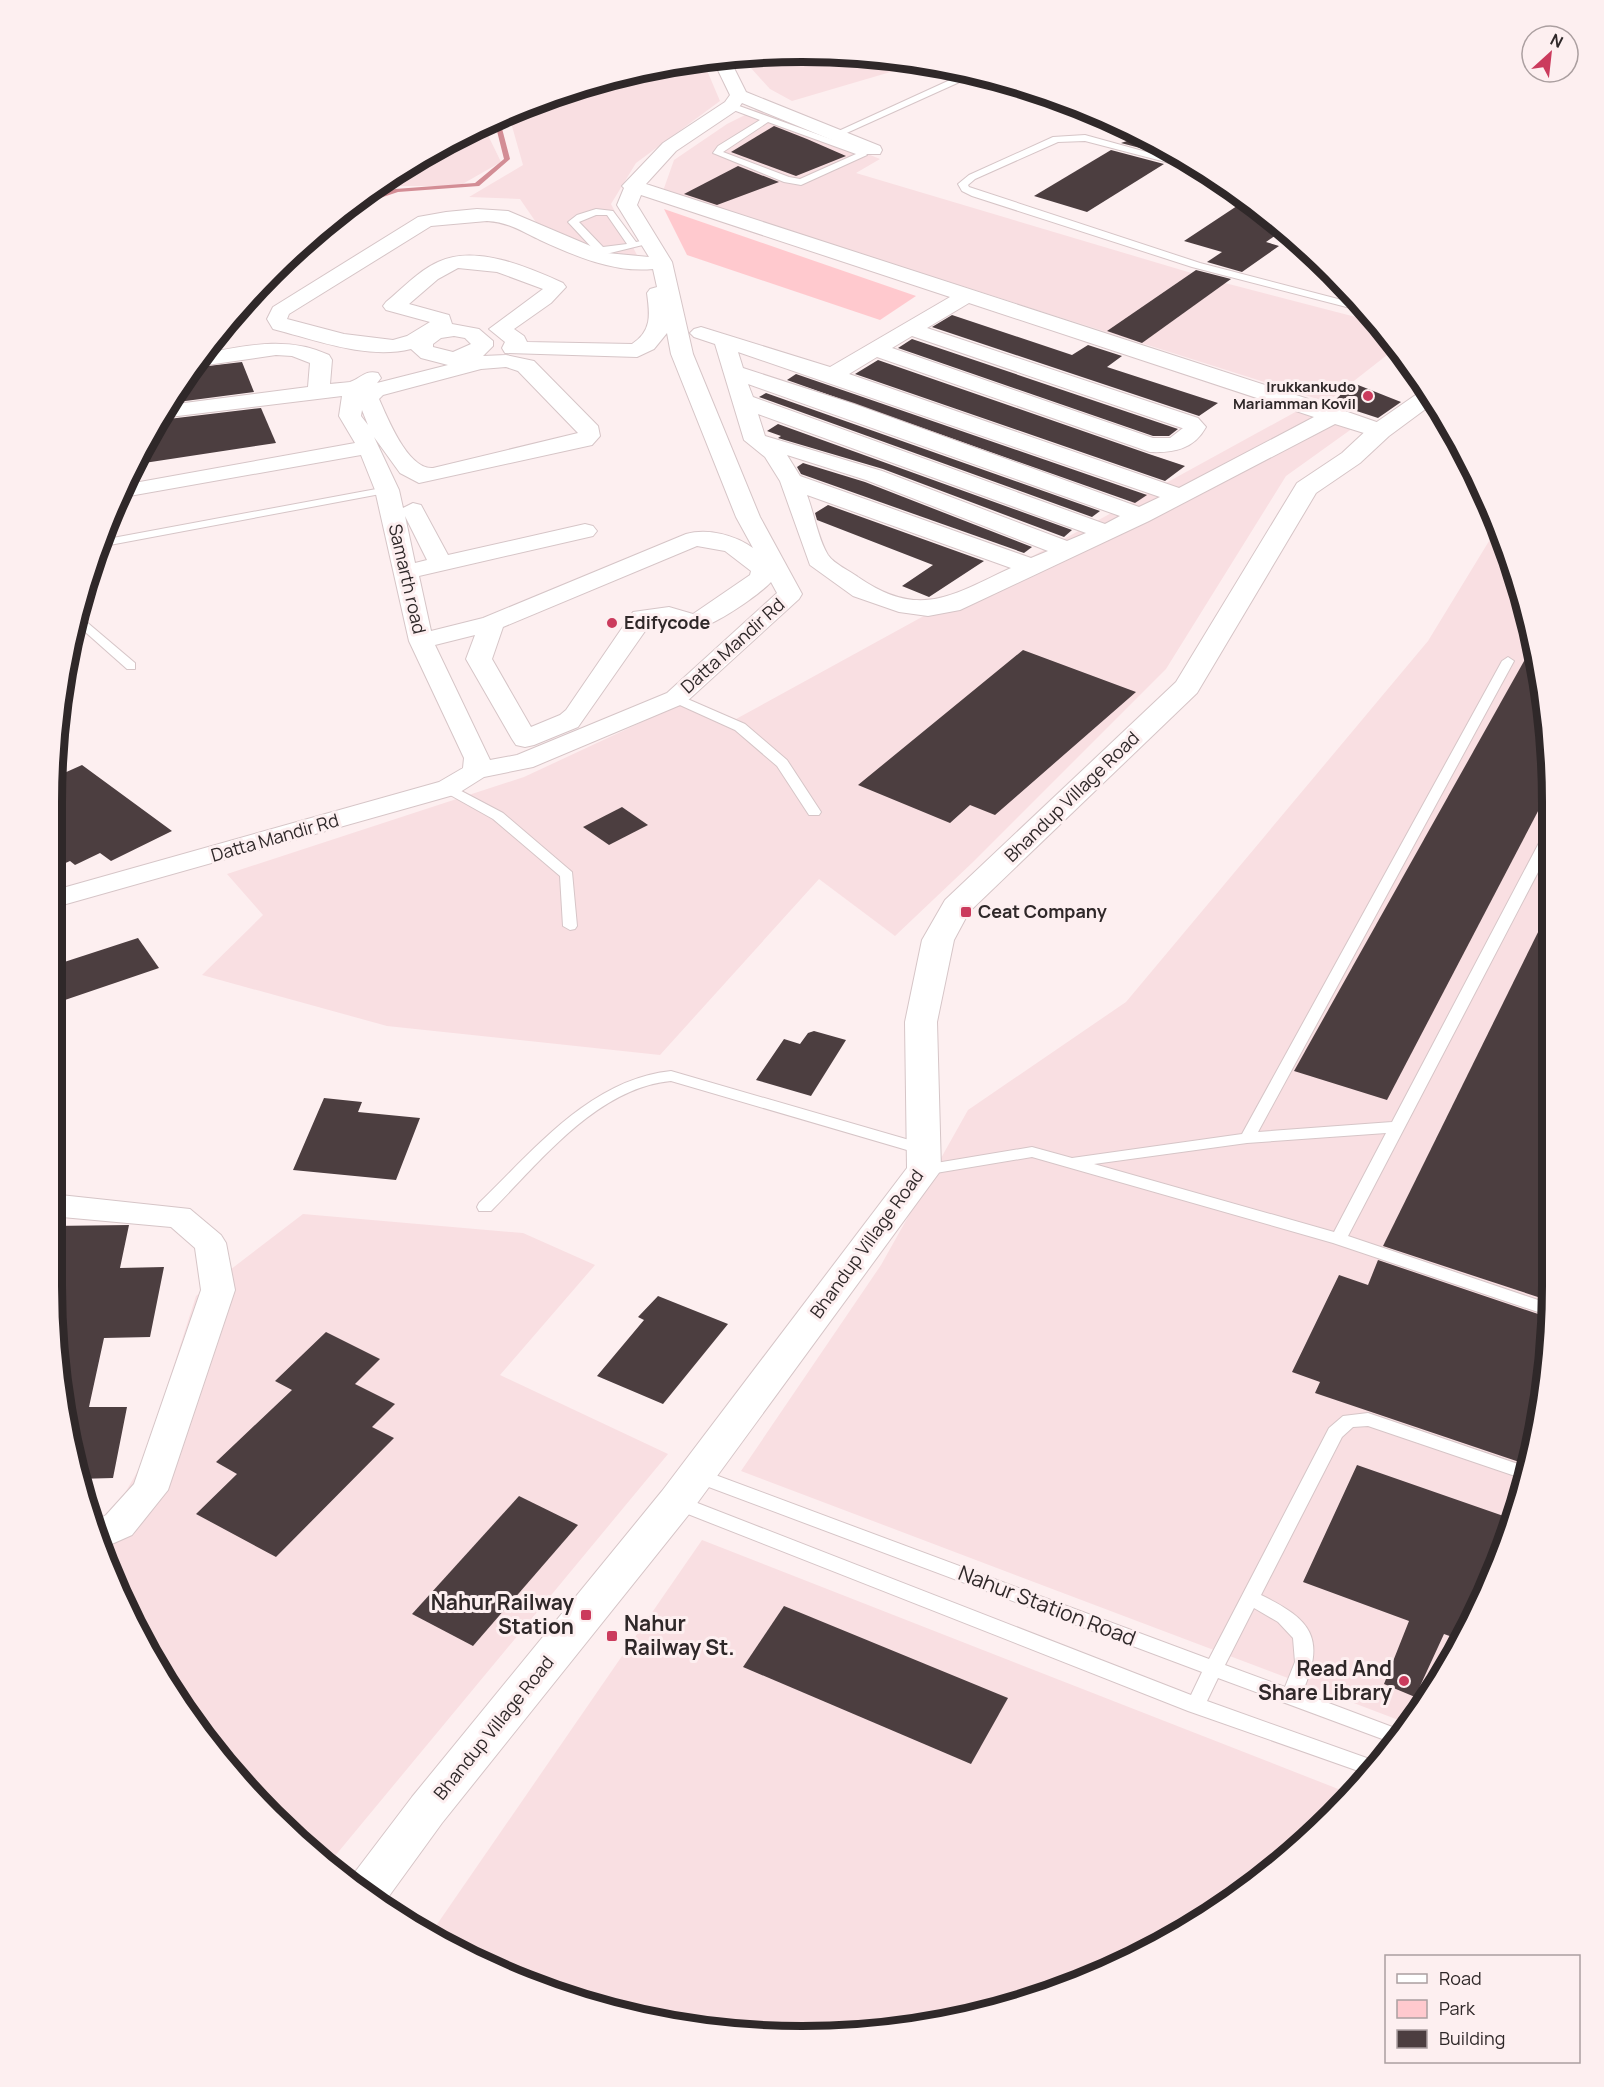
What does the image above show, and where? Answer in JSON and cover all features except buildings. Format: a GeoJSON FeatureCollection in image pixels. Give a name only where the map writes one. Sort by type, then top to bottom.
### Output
{"type":"FeatureCollection","features":[{"type":"Feature","properties":{"kind":"street"},"geometry":{"type":"LineString","coordinates":[[723,66],[735,101]]}},
{"type":"Feature","properties":{"kind":"street"},"geometry":{"type":"LineString","coordinates":[[735,101],[837,134],[873,150]]}},
{"type":"Feature","properties":{"kind":"street"},"geometry":{"type":"LineString","coordinates":[[735,101],[653,160],[632,186],[1380,431]]}},
{"type":"Feature","properties":{"kind":"street","name":"Datta Mandir Rd"},"geometry":{"type":"LineString","coordinates":[[62,897],[448,788],[476,764],[524,761],[676,698],[790,594],[748,517],[682,354],[651,258],[627,205],[632,186]]}},
{"type":"Feature","properties":{"kind":"street"},"geometry":{"type":"LineString","coordinates":[[174,411],[325,379],[358,387],[413,346],[438,326],[442,319],[393,306],[445,266],[458,261],[474,261],[556,287],[544,299],[500,329],[517,340],[513,348],[637,351],[652,342],[661,325],[651,258],[624,264],[602,259],[510,217],[477,215],[425,221],[280,311],[277,319],[280,325],[384,347],[413,346],[434,357],[454,358],[472,354],[478,350],[482,332]]}},
{"type":"Feature","properties":{"kind":"street"},"geometry":{"type":"LineString","coordinates":[[832,375],[966,296]]}},
{"type":"Feature","properties":{"kind":"street"},"geometry":{"type":"LineString","coordinates":[[438,326],[514,338]]}},
{"type":"Feature","properties":{"kind":"street"},"geometry":{"type":"LineString","coordinates":[[876,350],[1150,445],[1176,444],[1193,433],[1195,427],[1190,423],[911,328]]}},
{"type":"Feature","properties":{"kind":"street"},"geometry":{"type":"LineString","coordinates":[[701,333],[832,375],[1180,496]]}},
{"type":"Feature","properties":{"kind":"street"},"geometry":{"type":"LineString","coordinates":[[724,339],[755,440],[774,453],[791,481],[818,560],[862,591],[908,607],[928,609],[951,605],[1141,516],[1270,452],[1334,415]]}},
{"type":"Feature","properties":{"kind":"street"},"geometry":{"type":"LineString","coordinates":[[209,360],[280,348],[296,349],[309,352],[321,360],[325,379]]}},
{"type":"Feature","properties":{"kind":"street"},"geometry":{"type":"LineString","coordinates":[[493,360],[526,366],[590,431],[590,436],[578,441],[433,475],[419,476],[370,437],[368,399],[375,390],[493,360]]}},
{"type":"Feature","properties":{"kind":"street"},"geometry":{"type":"LineString","coordinates":[[732,371],[857,413],[1141,516]]}},
{"type":"Feature","properties":{"kind":"street","name":"Samarth road"},"geometry":{"type":"LineString","coordinates":[[358,387],[352,397],[350,416],[370,437],[401,503],[406,572],[421,641],[476,764]]}},
{"type":"Feature","properties":{"kind":"street","name":"Bhandup Village Road"},"geometry":{"type":"LineString","coordinates":[[371,1886],[427,1810],[676,1502],[924,1160],[921,1022],[938,940],[956,908],[1187,687],[1306,489],[1351,458],[1380,431],[1423,399]]}},
{"type":"Feature","properties":{"kind":"street"},"geometry":{"type":"LineString","coordinates":[[180,400],[208,405]]}},
{"type":"Feature","properties":{"kind":"street"},"geometry":{"type":"LineString","coordinates":[[742,401],[1106,532]]}},
{"type":"Feature","properties":{"kind":"street"},"geometry":{"type":"LineString","coordinates":[[168,420],[208,405]]}},
{"type":"Feature","properties":{"kind":"street"},"geometry":{"type":"LineString","coordinates":[[131,490],[370,437]]}},
{"type":"Feature","properties":{"kind":"street"},"geometry":{"type":"LineString","coordinates":[[755,440],[799,450],[848,466],[1068,550]]}},
{"type":"Feature","properties":{"kind":"street"},"geometry":{"type":"LineString","coordinates":[[791,481],[1032,567]]}},
{"type":"Feature","properties":{"kind":"street"},"geometry":{"type":"LineString","coordinates":[[401,503],[441,564]]}},
{"type":"Feature","properties":{"kind":"street"},"geometry":{"type":"LineString","coordinates":[[406,572],[585,531]]}},
{"type":"Feature","properties":{"kind":"street"},"geometry":{"type":"LineString","coordinates":[[421,641],[492,623],[694,539],[718,539],[738,546],[764,570],[761,579],[699,621],[686,621],[669,614],[642,616],[569,721],[525,739],[476,764]]}},
{"type":"Feature","properties":{"kind":"street"},"geometry":{"type":"LineString","coordinates":[[492,623],[479,659],[525,739]]}},
{"type":"Feature","properties":{"kind":"street"},"geometry":{"type":"LineString","coordinates":[[62,1206],[179,1217],[210,1244],[218,1290],[150,1490],[119,1525],[105,1533]]}},
{"type":"Feature","properties":{"kind":"lane"},"geometry":{"type":"LineString","coordinates":[[837,134],[959,79]]}},
{"type":"Feature","properties":{"kind":"lane"},"geometry":{"type":"LineString","coordinates":[[735,101],[767,119],[862,155],[801,182],[787,180],[718,153],[721,148],[767,119]]}},
{"type":"Feature","properties":{"kind":"lane"},"geometry":{"type":"LineString","coordinates":[[1175,163],[1085,138],[1068,136],[1056,139],[972,177],[963,184],[965,189],[975,194],[1196,265],[1351,306]]}},
{"type":"Feature","properties":{"kind":"lane"},"geometry":{"type":"LineString","coordinates":[[602,211],[610,213],[651,258],[599,249],[573,222],[578,218],[602,211]]}},
{"type":"Feature","properties":{"kind":"lane"},"geometry":{"type":"LineString","coordinates":[[109,543],[401,503]]}},
{"type":"Feature","properties":{"kind":"lane"},"geometry":{"type":"LineString","coordinates":[[84,624],[131,666]]}},
{"type":"Feature","properties":{"kind":"lane"},"geometry":{"type":"LineString","coordinates":[[1247,1138],[1508,661]]}},
{"type":"Feature","properties":{"kind":"lane"},"geometry":{"type":"LineString","coordinates":[[676,698],[740,727],[782,763],[814,812]]}},
{"type":"Feature","properties":{"kind":"lane"},"geometry":{"type":"LineString","coordinates":[[448,788],[498,816],[567,875],[570,926]]}},
{"type":"Feature","properties":{"kind":"lane"},"geometry":{"type":"LineString","coordinates":[[1338,1239],[1542,851]]}},
{"type":"Feature","properties":{"kind":"lane"},"geometry":{"type":"LineString","coordinates":[[485,1207],[588,1108],[622,1088],[647,1080],[671,1076],[924,1160],[1032,1152],[1073,1162],[1338,1239],[1542,1307]]}},
{"type":"Feature","properties":{"kind":"lane"},"geometry":{"type":"LineString","coordinates":[[1073,1162],[1247,1138],[1397,1127]]}},
{"type":"Feature","properties":{"kind":"lane"},"geometry":{"type":"LineString","coordinates":[[1195,1705],[1335,1433],[1349,1420],[1368,1419],[1519,1470]]}},
{"type":"Feature","properties":{"kind":"lane","name":"Nahur Station Road"},"geometry":{"type":"LineString","coordinates":[[696,1475],[1390,1734]]}},
{"type":"Feature","properties":{"kind":"lane","name":"Nahur Station Road"},"geometry":{"type":"LineString","coordinates":[[676,1502],[1195,1705],[1365,1766]]}},
{"type":"Feature","properties":{"kind":"lane"},"geometry":{"type":"LineString","coordinates":[[1251,1598],[1275,1609],[1298,1626],[1307,1650],[1304,1670],[1290,1698]]}},
{"type":"Feature","properties":{"kind":"shaded area"},"geometry":{"type":"Polygon","coordinates":[[[850,63],[902,69],[792,101],[770,89],[747,64],[850,63]]]}},
{"type":"Feature","properties":{"kind":"shaded area"},"geometry":{"type":"Polygon","coordinates":[[[706,68],[720,101],[636,163],[611,204],[640,261],[618,261],[542,231],[520,199],[469,197],[523,165],[511,122],[564,101],[610,87],[706,68]]]}},
{"type":"Feature","properties":{"kind":"shaded area"},"geometry":{"type":"Polygon","coordinates":[[[757,109],[880,159],[856,173],[1225,283],[1363,319],[1390,353],[1327,402],[663,191],[674,160],[727,124],[757,109]]]}},
{"type":"Feature","properties":{"kind":"shaded area"},"geometry":{"type":"Polygon","coordinates":[[[487,132],[501,162],[459,186],[391,186],[487,132]]]}},
{"type":"Feature","properties":{"kind":"shaded area"},"geometry":{"type":"Polygon","coordinates":[[[1299,410],[1353,428],[1286,476],[1166,669],[973,862],[895,936],[819,879],[660,1055],[387,1026],[202,975],[263,915],[227,874],[524,777],[687,701],[736,719],[1299,410]]]}},
{"type":"Feature","properties":{"kind":"shaded area"},"geometry":{"type":"Polygon","coordinates":[[[1492,536],[1517,610],[1528,658],[1541,754],[1541,1333],[1528,1429],[1503,1523],[1466,1613],[1418,1696],[1400,1721],[741,1471],[881,1265],[968,1110],[1126,1002],[1428,641],[1492,536]]]}},
{"type":"Feature","properties":{"kind":"shaded area"},"geometry":{"type":"Polygon","coordinates":[[[303,1214],[523,1233],[595,1265],[500,1375],[668,1454],[333,1858],[278,1809],[245,1773],[186,1696],[138,1613],[104,1530],[143,1462],[196,1296],[303,1214]]]}},
{"type":"Feature","properties":{"kind":"shaded area"},"geometry":{"type":"Polygon","coordinates":[[[702,1540],[1343,1791],[1290,1842],[1253,1872],[1213,1901],[1130,1949],[1040,1986],[994,2000],[899,2019],[802,2026],[705,2019],[658,2011],[564,1986],[474,1949],[435,1928],[702,1540]]]}},
{"type":"Feature","properties":{"kind":"green space"},"geometry":{"type":"Polygon","coordinates":[[[664,209],[916,296],[880,320],[687,255],[664,209]]]}},
{"type":"Feature","properties":{"kind":"waterway"},"geometry":{"type":"LineString","coordinates":[[375,198],[397,190],[477,185],[507,159],[499,127]]}},
{"type":"Feature","properties":{"kind":"place","name":"Irukkankudo Mariamman Kovil"},"geometry":{"type":"Point","coordinates":[1368,396]}},
{"type":"Feature","properties":{"kind":"place","name":"Edifycode"},"geometry":{"type":"Point","coordinates":[612,623]}},
{"type":"Feature","properties":{"kind":"place","name":"Ceat Company"},"geometry":{"type":"Point","coordinates":[966,912]}},
{"type":"Feature","properties":{"kind":"place","name":"Nahur Railway Station"},"geometry":{"type":"Point","coordinates":[586,1615]}},
{"type":"Feature","properties":{"kind":"place","name":"Nahur Railway St."},"geometry":{"type":"Point","coordinates":[612,1636]}},
{"type":"Feature","properties":{"kind":"place","name":"Read And Share Library"},"geometry":{"type":"Point","coordinates":[1404,1681]}}]}
